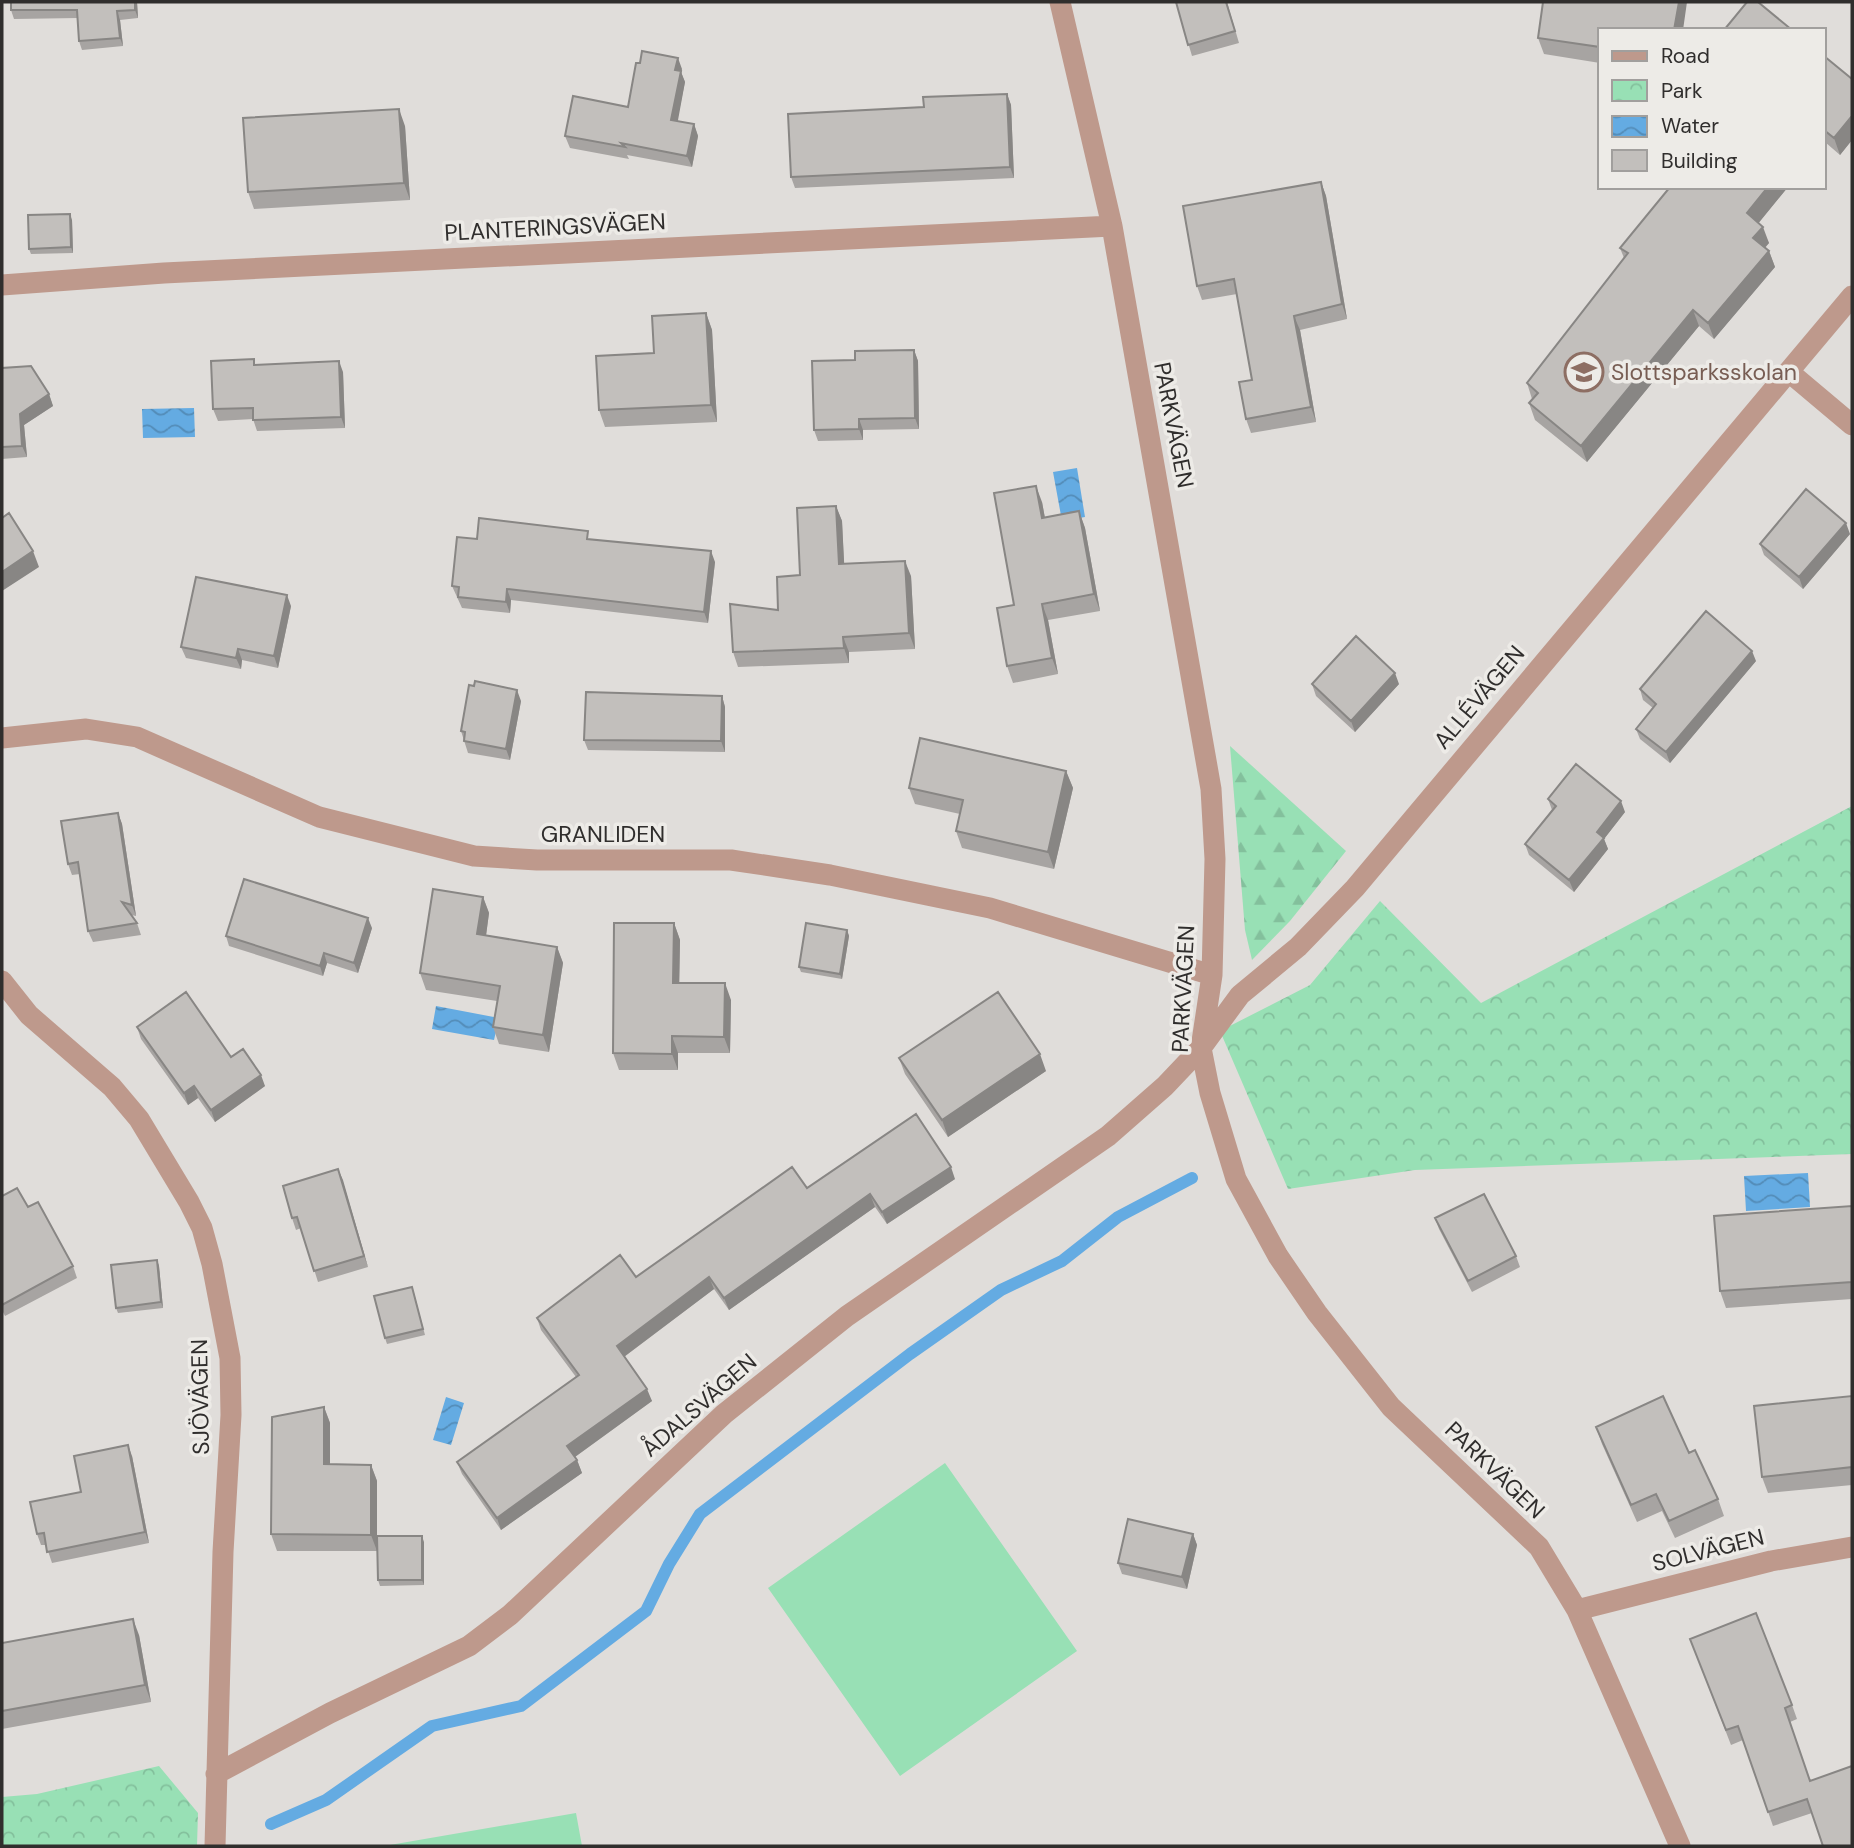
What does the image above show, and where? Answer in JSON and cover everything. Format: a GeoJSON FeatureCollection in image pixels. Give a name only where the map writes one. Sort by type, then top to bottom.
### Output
{"type":"FeatureCollection","features":[{"type":"Feature","properties":{"kind":"street","name":"PARKVÄGEN"},"geometry":{"type":"LineString","coordinates":[[1060,2],[1112,226],[1212,789],[1212,975],[1201,1048],[1210,1093],[1236,1179],[1278,1256],[1317,1313],[1391,1407],[1539,1547],[1577,1610],[1680,1846]]}},
{"type":"Feature","properties":{"kind":"street","name":"PLANTERINGSVÄGEN"},"geometry":{"type":"LineString","coordinates":[[2,285],[246,269],[1112,226]]}},
{"type":"Feature","properties":{"kind":"street","name":"ALLÉVÄGEN"},"geometry":{"type":"LineString","coordinates":[[1201,1048],[1240,995],[1298,947],[1355,888],[1852,296]]}},
{"type":"Feature","properties":{"kind":"street"},"geometry":{"type":"LineString","coordinates":[[1789,372],[1852,425]]}},
{"type":"Feature","properties":{"kind":"street","name":"GRANLIDEN"},"geometry":{"type":"LineString","coordinates":[[2,738],[86,729],[136,737],[319,817],[474,856],[537,860],[731,860],[830,875],[990,908],[1212,975]]}},
{"type":"Feature","properties":{"kind":"street","name":"SJÖVÄGEN"},"geometry":{"type":"LineString","coordinates":[[2,981],[29,1016],[112,1087],[139,1119],[189,1202],[202,1228],[212,1264],[224,1314],[230,1358],[215,1846]]}},
{"type":"Feature","properties":{"kind":"street","name":"ÅDALSVÄGEN"},"geometry":{"type":"LineString","coordinates":[[216,1774],[330,1713],[469,1646],[510,1615],[724,1414],[847,1316],[1108,1136],[1165,1086],[1201,1048]]}},
{"type":"Feature","properties":{"kind":"street","name":"SOLVÄGEN"},"geometry":{"type":"LineString","coordinates":[[1577,1610],[1771,1561],[1852,1546]]}},
{"type":"Feature","properties":{"kind":"green space"},"geometry":{"type":"Polygon","coordinates":[[[1230,746],[1346,851],[1290,921],[1252,960],[1245,930],[1230,746]]]}},
{"type":"Feature","properties":{"kind":"green space"},"geometry":{"type":"Polygon","coordinates":[[[1852,806],[1852,1154],[1415,1170],[1288,1189],[1220,1031],[1310,985],[1380,901],[1481,1003],[1852,806]]]}},
{"type":"Feature","properties":{"kind":"green space"},"geometry":{"type":"Polygon","coordinates":[[[945,1463],[1077,1651],[900,1776],[768,1588],[945,1463]]]}},
{"type":"Feature","properties":{"kind":"green space"},"geometry":{"type":"Polygon","coordinates":[[[159,1766],[198,1813],[197,1846],[2,1846],[2,1797],[37,1794],[159,1766]]]}},
{"type":"Feature","properties":{"kind":"green space"},"geometry":{"type":"Polygon","coordinates":[[[576,1813],[582,1846],[384,1846],[576,1813]]]}},
{"type":"Feature","properties":{"kind":"water"},"geometry":{"type":"Polygon","coordinates":[[[194,408],[195,437],[143,438],[142,409],[194,408]]]}},
{"type":"Feature","properties":{"kind":"water"},"geometry":{"type":"Polygon","coordinates":[[[1077,468],[1085,517],[1062,521],[1053,472],[1077,468]]]}},
{"type":"Feature","properties":{"kind":"water"},"geometry":{"type":"Polygon","coordinates":[[[436,1006],[499,1018],[494,1040],[432,1029],[436,1006]]]}},
{"type":"Feature","properties":{"kind":"water"},"geometry":{"type":"Polygon","coordinates":[[[1808,1173],[1810,1207],[1746,1211],[1744,1176],[1808,1173]]]}},
{"type":"Feature","properties":{"kind":"water"},"geometry":{"type":"Polygon","coordinates":[[[446,1397],[464,1403],[451,1445],[433,1440],[446,1397]]]}},
{"type":"Feature","properties":{"kind":"building"},"geometry":{"type":"Polygon","coordinates":[[[11,2],[135,2],[135,10],[117,11],[120,38],[79,41],[77,10],[11,10],[11,2]]]}},
{"type":"Feature","properties":{"kind":"building"},"geometry":{"type":"Polygon","coordinates":[[[1176,2],[1226,2],[1235,31],[1188,45],[1176,2]]]}},
{"type":"Feature","properties":{"kind":"building"},"geometry":{"type":"Polygon","coordinates":[[[1543,2],[1679,2],[1674,28],[1598,28],[1598,47],[1538,38],[1543,2]]]}},
{"type":"Feature","properties":{"kind":"building"},"geometry":{"type":"Polygon","coordinates":[[[1747,2],[1758,2],[1790,28],[1726,28],[1747,2]]]}},
{"type":"Feature","properties":{"kind":"building"},"geometry":{"type":"Polygon","coordinates":[[[642,51],[678,58],[675,70],[681,71],[671,120],[694,124],[687,156],[621,143],[625,147],[565,136],[573,96],[628,107],[636,63],[640,63],[642,51]]]}},
{"type":"Feature","properties":{"kind":"building"},"geometry":{"type":"Polygon","coordinates":[[[1826,58],[1852,79],[1852,116],[1834,138],[1826,132],[1826,58]]]}},
{"type":"Feature","properties":{"kind":"building"},"geometry":{"type":"Polygon","coordinates":[[[1007,94],[1010,167],[791,177],[788,114],[924,107],[923,97],[1007,94]]]}},
{"type":"Feature","properties":{"kind":"building"},"geometry":{"type":"Polygon","coordinates":[[[399,109],[404,183],[248,192],[243,118],[399,109]]]}},
{"type":"Feature","properties":{"kind":"building"},"geometry":{"type":"Polygon","coordinates":[[[1321,182],[1342,304],[1294,316],[1311,407],[1246,419],[1239,382],[1252,380],[1234,279],[1197,286],[1183,206],[1321,182]]]}},
{"type":"Feature","properties":{"kind":"building"},"geometry":{"type":"Polygon","coordinates":[[[1668,189],[1766,189],[1747,213],[1763,227],[1753,238],[1769,251],[1708,323],[1693,310],[1581,446],[1529,403],[1538,393],[1527,383],[1628,253],[1620,248],[1668,189]]]}},
{"type":"Feature","properties":{"kind":"building"},"geometry":{"type":"Polygon","coordinates":[[[70,214],[71,247],[29,249],[28,215],[70,214]]]}},
{"type":"Feature","properties":{"kind":"building"},"geometry":{"type":"Polygon","coordinates":[[[706,313],[711,405],[599,410],[596,356],[654,353],[652,316],[706,313]]]}},
{"type":"Feature","properties":{"kind":"building"},"geometry":{"type":"Polygon","coordinates":[[[914,350],[915,418],[859,419],[859,429],[814,430],[812,361],[855,360],[855,351],[914,350]]]}},
{"type":"Feature","properties":{"kind":"building"},"geometry":{"type":"Polygon","coordinates":[[[254,359],[254,365],[339,361],[341,417],[253,420],[253,408],[213,409],[211,361],[254,359]]]}},
{"type":"Feature","properties":{"kind":"building"},"geometry":{"type":"Polygon","coordinates":[[[31,366],[49,394],[20,414],[22,446],[2,447],[2,368],[31,366]]]}},
{"type":"Feature","properties":{"kind":"building"},"geometry":{"type":"Polygon","coordinates":[[[1036,486],[1042,518],[1079,511],[1094,594],[1042,604],[1052,658],[1007,666],[997,608],[1014,605],[994,493],[1036,486]]]}},
{"type":"Feature","properties":{"kind":"building"},"geometry":{"type":"Polygon","coordinates":[[[1806,489],[1846,523],[1799,577],[1760,544],[1806,489]]]}},
{"type":"Feature","properties":{"kind":"building"},"geometry":{"type":"Polygon","coordinates":[[[836,506],[839,564],[905,561],[909,633],[843,637],[844,648],[733,652],[730,604],[778,610],[777,577],[800,575],[797,508],[836,506]]]}},
{"type":"Feature","properties":{"kind":"building"},"geometry":{"type":"Polygon","coordinates":[[[9,513],[33,551],[2,572],[2,518],[9,513]]]}},
{"type":"Feature","properties":{"kind":"building"},"geometry":{"type":"Polygon","coordinates":[[[479,518],[588,531],[587,539],[711,551],[704,612],[507,589],[506,602],[458,597],[459,587],[452,586],[457,537],[477,539],[479,518]]]}},
{"type":"Feature","properties":{"kind":"building"},"geometry":{"type":"Polygon","coordinates":[[[196,577],[287,595],[274,656],[238,649],[236,658],[181,647],[196,577]]]}},
{"type":"Feature","properties":{"kind":"building"},"geometry":{"type":"Polygon","coordinates":[[[1706,611],[1752,651],[1666,752],[1636,729],[1656,704],[1640,689],[1706,611]]]}},
{"type":"Feature","properties":{"kind":"building"},"geometry":{"type":"Polygon","coordinates":[[[1356,636],[1395,673],[1351,721],[1312,684],[1356,636]]]}},
{"type":"Feature","properties":{"kind":"building"},"geometry":{"type":"Polygon","coordinates":[[[475,681],[517,690],[506,749],[464,741],[465,732],[461,731],[469,685],[474,686],[475,681]]]}},
{"type":"Feature","properties":{"kind":"building"},"geometry":{"type":"Polygon","coordinates":[[[586,692],[722,696],[721,741],[584,740],[586,692]]]}},
{"type":"Feature","properties":{"kind":"building"},"geometry":{"type":"Polygon","coordinates":[[[920,738],[1066,771],[1048,852],[956,831],[963,800],[909,788],[920,738]]]}},
{"type":"Feature","properties":{"kind":"building"},"geometry":{"type":"Polygon","coordinates":[[[1576,764],[1621,801],[1597,832],[1604,838],[1569,880],[1525,844],[1556,806],[1548,799],[1576,764]]]}},
{"type":"Feature","properties":{"kind":"building"},"geometry":{"type":"Polygon","coordinates":[[[118,813],[132,905],[122,902],[137,923],[88,931],[78,862],[68,864],[61,821],[118,813]]]}},
{"type":"Feature","properties":{"kind":"building"},"geometry":{"type":"Polygon","coordinates":[[[244,879],[368,918],[354,963],[324,953],[320,966],[226,936],[244,879]]]}},
{"type":"Feature","properties":{"kind":"building"},"geometry":{"type":"Polygon","coordinates":[[[433,889],[483,897],[477,934],[557,947],[543,1035],[493,1027],[500,986],[420,973],[433,889]]]}},
{"type":"Feature","properties":{"kind":"building"},"geometry":{"type":"Polygon","coordinates":[[[614,923],[674,923],[673,983],[725,983],[724,1037],[672,1036],[672,1054],[613,1053],[614,923]]]}},
{"type":"Feature","properties":{"kind":"building"},"geometry":{"type":"Polygon","coordinates":[[[806,923],[847,930],[840,974],[799,967],[806,923]]]}},
{"type":"Feature","properties":{"kind":"building"},"geometry":{"type":"Polygon","coordinates":[[[186,992],[231,1057],[243,1049],[261,1075],[211,1110],[194,1086],[184,1093],[137,1027],[186,992]]]}},
{"type":"Feature","properties":{"kind":"building"},"geometry":{"type":"Polygon","coordinates":[[[998,992],[1040,1054],[942,1120],[899,1058],[998,992]]]}},
{"type":"Feature","properties":{"kind":"building"},"geometry":{"type":"Polygon","coordinates":[[[916,1114],[951,1167],[882,1212],[870,1194],[724,1298],[709,1277],[617,1346],[647,1389],[567,1446],[577,1460],[497,1518],[457,1462],[579,1375],[537,1318],[620,1255],[636,1277],[792,1167],[807,1188],[916,1114]]]}},
{"type":"Feature","properties":{"kind":"building"},"geometry":{"type":"Polygon","coordinates":[[[338,1169],[364,1256],[314,1271],[297,1217],[292,1218],[283,1186],[338,1169]]]}},
{"type":"Feature","properties":{"kind":"building"},"geometry":{"type":"Polygon","coordinates":[[[17,1188],[28,1207],[38,1202],[73,1266],[2,1305],[2,1196],[17,1188]]]}},
{"type":"Feature","properties":{"kind":"building"},"geometry":{"type":"Polygon","coordinates":[[[1484,1194],[1516,1256],[1468,1281],[1435,1218],[1484,1194]]]}},
{"type":"Feature","properties":{"kind":"building"},"geometry":{"type":"Polygon","coordinates":[[[1852,1206],[1852,1282],[1720,1291],[1714,1216],[1852,1206]]]}},
{"type":"Feature","properties":{"kind":"building"},"geometry":{"type":"Polygon","coordinates":[[[157,1260],[161,1302],[116,1308],[111,1265],[157,1260]]]}},
{"type":"Feature","properties":{"kind":"building"},"geometry":{"type":"Polygon","coordinates":[[[412,1287],[423,1329],[385,1338],[374,1296],[412,1287]]]}},
{"type":"Feature","properties":{"kind":"building"},"geometry":{"type":"Polygon","coordinates":[[[1663,1396],[1689,1453],[1695,1450],[1718,1499],[1669,1521],[1656,1494],[1631,1505],[1596,1427],[1663,1396]]]}},
{"type":"Feature","properties":{"kind":"building"},"geometry":{"type":"Polygon","coordinates":[[[1852,1396],[1852,1467],[1762,1477],[1754,1406],[1852,1396]]]}},
{"type":"Feature","properties":{"kind":"building"},"geometry":{"type":"Polygon","coordinates":[[[324,1407],[324,1464],[371,1465],[371,1535],[271,1534],[272,1417],[324,1407]]]}},
{"type":"Feature","properties":{"kind":"building"},"geometry":{"type":"Polygon","coordinates":[[[128,1445],[145,1532],[47,1552],[44,1533],[37,1534],[30,1502],[81,1492],[74,1456],[128,1445]]]}},
{"type":"Feature","properties":{"kind":"building"},"geometry":{"type":"Polygon","coordinates":[[[1128,1519],[1193,1534],[1182,1577],[1118,1563],[1128,1519]]]}},
{"type":"Feature","properties":{"kind":"building"},"geometry":{"type":"Polygon","coordinates":[[[377,1536],[422,1536],[422,1580],[378,1580],[377,1536]]]}},
{"type":"Feature","properties":{"kind":"building"},"geometry":{"type":"Polygon","coordinates":[[[1756,1613],[1792,1705],[1785,1708],[1810,1781],[1852,1766],[1852,1846],[1823,1846],[1807,1799],[1768,1812],[1738,1726],[1726,1730],[1690,1639],[1756,1613]]]}},
{"type":"Feature","properties":{"kind":"building"},"geometry":{"type":"Polygon","coordinates":[[[133,1619],[145,1685],[2,1711],[2,1643],[133,1619]]]}},
{"type":"Feature","properties":{"kind":"waterway"},"geometry":{"type":"LineString","coordinates":[[271,1824],[326,1800],[432,1726],[521,1706],[646,1611],[669,1564],[700,1514],[910,1354],[1001,1290],[1062,1261],[1118,1217],[1192,1178]]}},
{"type":"Feature","properties":{"kind":"place","name":"Slottsparksskolan"},"geometry":{"type":"Point","coordinates":[1584,372]}}]}
